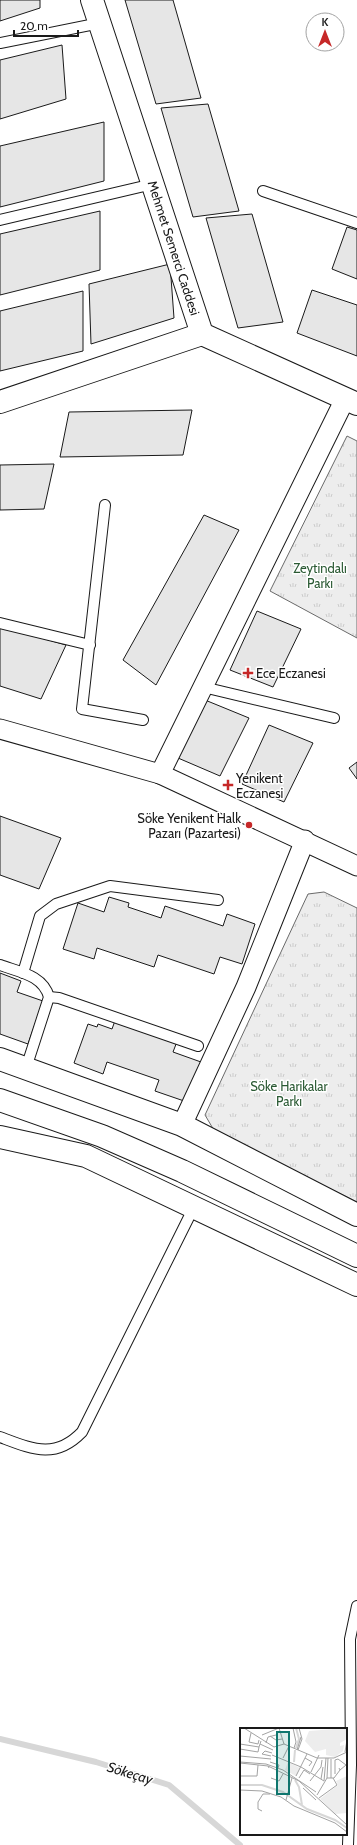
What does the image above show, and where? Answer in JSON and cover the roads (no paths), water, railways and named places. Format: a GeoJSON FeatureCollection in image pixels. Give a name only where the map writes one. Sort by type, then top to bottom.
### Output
{"type":"FeatureCollection","features":[{"type":"Feature","properties":{"kind":"street","name":"Mehmet Semerci Caddesi"},"geometry":{"type":"LineString","coordinates":[[92,0],[202,334]]}},
{"type":"Feature","properties":{"kind":"street"},"geometry":{"type":"LineString","coordinates":[[0,402],[202,334],[351,401],[203,687],[160,774]]}},
{"type":"Feature","properties":{"kind":"street"},"geometry":{"type":"LineString","coordinates":[[0,729],[160,774],[357,866]]}},
{"type":"Feature","properties":{"kind":"street"},"geometry":{"type":"LineString","coordinates":[[182,1125],[246,987],[304,840]]}},
{"type":"Feature","properties":{"kind":"street"},"geometry":{"type":"LineString","coordinates":[[0,1059],[182,1125],[357,1215]]}},
{"type":"Feature","properties":{"kind":"street"},"geometry":{"type":"LineString","coordinates":[[0,1100],[102,1136],[146,1155],[357,1256]]}},
{"type":"Feature","properties":{"kind":"street"},"geometry":{"type":"LineString","coordinates":[[0,1137],[86,1156],[357,1285]]}},
{"type":"Feature","properties":{"kind":"lane"},"geometry":{"type":"LineString","coordinates":[[0,43],[100,22]]}},
{"type":"Feature","properties":{"kind":"lane"},"geometry":{"type":"LineString","coordinates":[[0,220],[153,184]]}},
{"type":"Feature","properties":{"kind":"lane"},"geometry":{"type":"LineString","coordinates":[[263,191],[357,223]]}},
{"type":"Feature","properties":{"kind":"lane"},"geometry":{"type":"LineString","coordinates":[[105,505],[82,709],[143,720]]}},
{"type":"Feature","properties":{"kind":"lane"},"geometry":{"type":"LineString","coordinates":[[0,623],[90,645]]}},
{"type":"Feature","properties":{"kind":"lane"},"geometry":{"type":"LineString","coordinates":[[203,687],[334,718]]}},
{"type":"Feature","properties":{"kind":"lane"},"geometry":{"type":"LineString","coordinates":[[23,973],[40,916],[56,904],[110,886],[218,900]]}},
{"type":"Feature","properties":{"kind":"lane"},"geometry":{"type":"LineString","coordinates":[[0,965],[40,981],[45,987],[49,997],[26,1068]]}},
{"type":"Feature","properties":{"kind":"lane"},"geometry":{"type":"LineString","coordinates":[[49,997],[59,998],[198,1046]]}},
{"type":"Feature","properties":{"kind":"lane"},"geometry":{"type":"LineString","coordinates":[[0,1437],[34,1450],[46,1451],[68,1444],[82,1432],[194,1207]]}},
{"type":"Feature","properties":{"kind":"lane"},"geometry":{"type":"LineString","coordinates":[[348,1845],[351,1765],[350,1639],[357,1606]]}},
{"type":"Feature","properties":{"kind":"waterway","name":"Sökeçay"},"geometry":{"type":"LineString","coordinates":[[0,1739],[96,1762],[169,1785],[240,1845]]}},
{"type":"Feature","properties":{"kind":"place","name":"Ece Eczanesi"},"geometry":{"type":"Point","coordinates":[248,673]}},
{"type":"Feature","properties":{"kind":"place","name":"Yenikent Eczanesi"},"geometry":{"type":"Point","coordinates":[228,785]}},
{"type":"Feature","properties":{"kind":"place","name":"Söke Yenikent Halk Pazarı (Pazartesi)"},"geometry":{"type":"Point","coordinates":[249,825]}},
{"type":"Feature","properties":{"kind":"park label","name":"Zeytindalı Parkı"},"geometry":{"type":"Point","coordinates":[320,576]}},
{"type":"Feature","properties":{"kind":"park label","name":"Söke Harikalar Parkı"},"geometry":{"type":"Point","coordinates":[289,1094]}}]}
